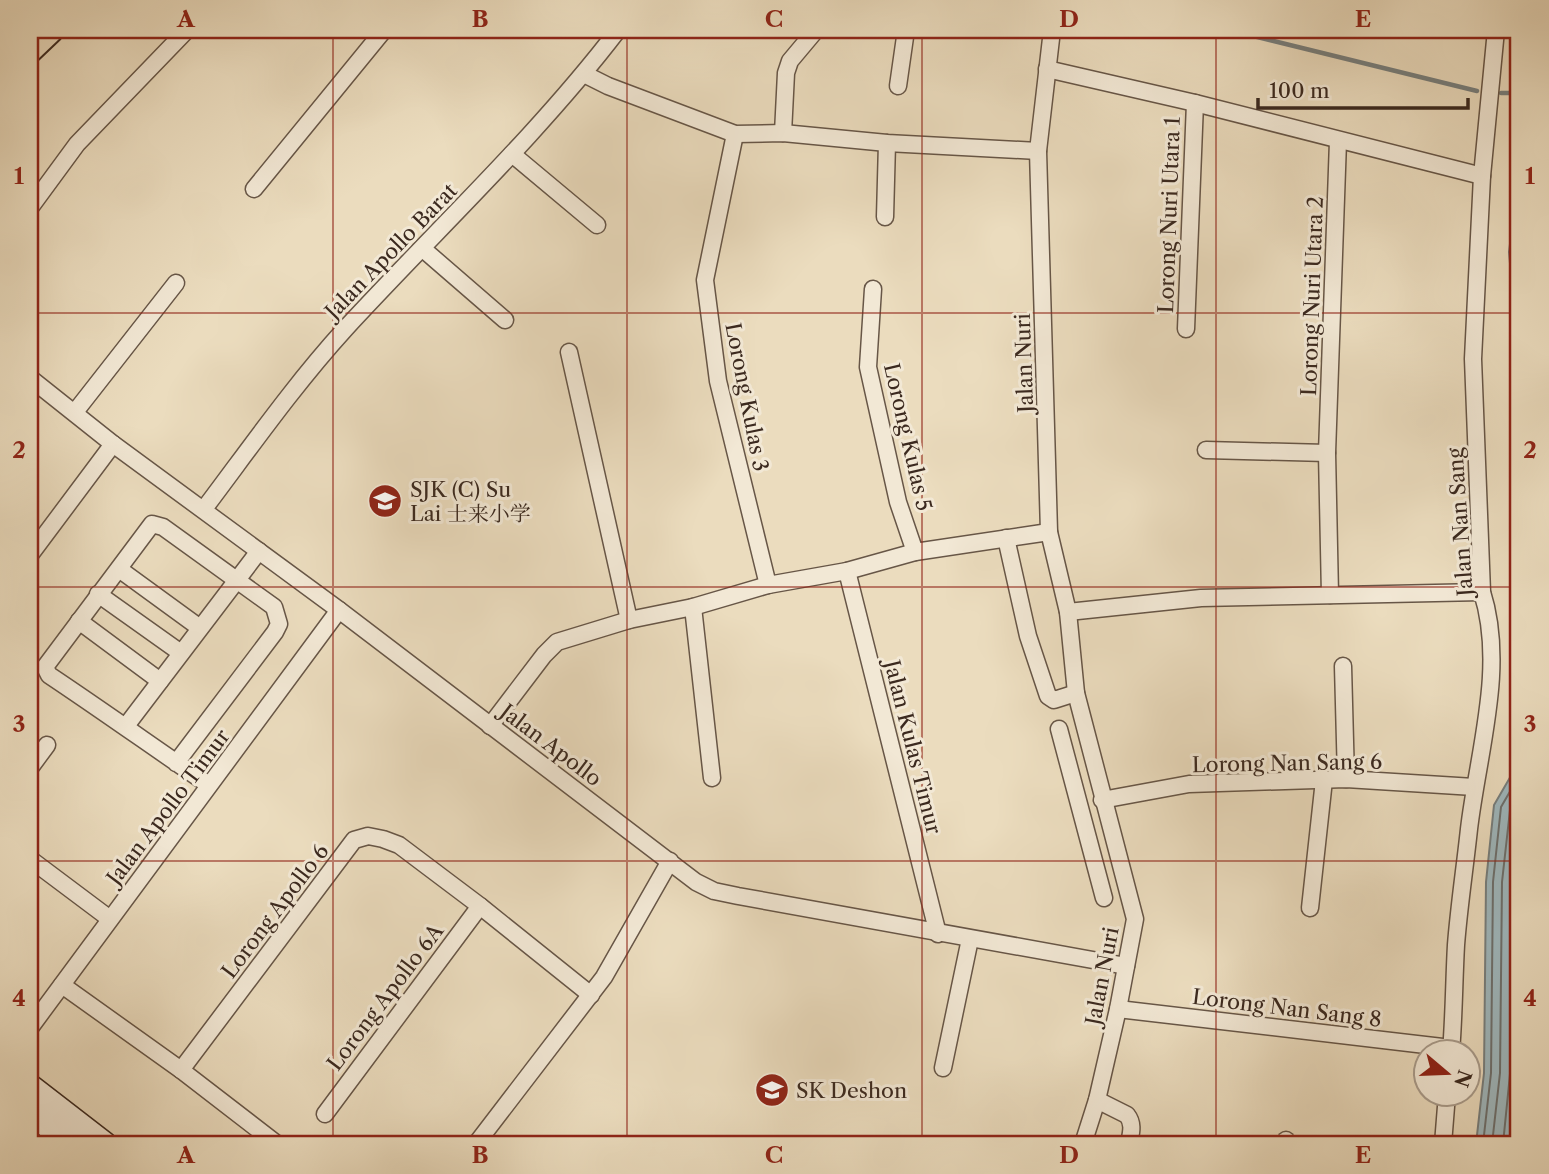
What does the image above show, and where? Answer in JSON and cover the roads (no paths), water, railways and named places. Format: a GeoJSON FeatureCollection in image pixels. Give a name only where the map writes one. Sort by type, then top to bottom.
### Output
{"type":"FeatureCollection","features":[{"type":"Feature","properties":{"kind":"main road"},"geometry":{"type":"LineString","coordinates":[[30,50],[51,30]]}},
{"type":"Feature","properties":{"kind":"street"},"geometry":{"type":"LineString","coordinates":[[30,208],[77,144],[187,30]]}},
{"type":"Feature","properties":{"kind":"street"},"geometry":{"type":"LineString","coordinates":[[254,189],[384,30]]}},
{"type":"Feature","properties":{"kind":"street","name":"Jalan Apollo Barat"},"geometry":{"type":"LineString","coordinates":[[204,509],[300,381],[346,328],[512,154],[584,74],[618,30]]}},
{"type":"Feature","properties":{"kind":"street"},"geometry":{"type":"LineString","coordinates":[[782,133],[786,74],[790,61],[816,30]]}},
{"type":"Feature","properties":{"kind":"street"},"geometry":{"type":"LineString","coordinates":[[898,86],[906,30]]}},
{"type":"Feature","properties":{"kind":"street","name":"Jalan Nuri"},"geometry":{"type":"LineString","coordinates":[[1052,30],[1038,151],[1049,532],[1068,612],[1076,693],[1135,919],[1097,1100],[1083,1144]]}},
{"type":"Feature","properties":{"kind":"street","name":"Jalan Nan Sang"},"geometry":{"type":"LineString","coordinates":[[1452,1038],[1456,945],[1474,787],[1488,704],[1491,649],[1490,616],[1482,592],[1473,359],[1482,176],[1496,30]]}},
{"type":"Feature","properties":{"kind":"street"},"geometry":{"type":"LineString","coordinates":[[1047,69],[1195,103],[1482,176]]}},
{"type":"Feature","properties":{"kind":"street"},"geometry":{"type":"LineString","coordinates":[[584,74],[608,86],[735,134],[782,133],[887,143],[1038,151]]}},
{"type":"Feature","properties":{"kind":"street","name":"Lorong Nuri Utara 1"},"geometry":{"type":"LineString","coordinates":[[1186,329],[1195,103]]}},
{"type":"Feature","properties":{"kind":"street","name":"Lorong Kulas 3"},"geometry":{"type":"LineString","coordinates":[[735,134],[705,280],[718,381],[768,584]]}},
{"type":"Feature","properties":{"kind":"street","name":"Lorong Nuri Utara 2"},"geometry":{"type":"LineString","coordinates":[[1330,596],[1327,453],[1338,141]]}},
{"type":"Feature","properties":{"kind":"street"},"geometry":{"type":"LineString","coordinates":[[885,217],[887,143]]}},
{"type":"Feature","properties":{"kind":"street"},"geometry":{"type":"LineString","coordinates":[[512,154],[597,225]]}},
{"type":"Feature","properties":{"kind":"street"},"geometry":{"type":"LineString","coordinates":[[423,250],[505,320]]}},
{"type":"Feature","properties":{"kind":"street"},"geometry":{"type":"LineString","coordinates":[[75,412],[176,284]]}},
{"type":"Feature","properties":{"kind":"street","name":"Lorong Kulas 5"},"geometry":{"type":"LineString","coordinates":[[873,289],[868,368],[898,502],[915,552]]}},
{"type":"Feature","properties":{"kind":"street"},"geometry":{"type":"LineString","coordinates":[[569,352],[629,620]]}},
{"type":"Feature","properties":{"kind":"street","name":"Jalan Apollo"},"geometry":{"type":"LineString","coordinates":[[30,378],[113,444],[339,610],[696,881],[714,891],[1126,966]]}},
{"type":"Feature","properties":{"kind":"street"},"geometry":{"type":"LineString","coordinates":[[30,555],[113,444]]}},
{"type":"Feature","properties":{"kind":"street"},"geometry":{"type":"LineString","coordinates":[[1206,450],[1327,453]]}},
{"type":"Feature","properties":{"kind":"street"},"geometry":{"type":"LineString","coordinates":[[176,763],[279,624],[274,607],[155,523],[148,526],[119,569],[46,663],[46,670],[49,675],[126,726],[176,763],[209,785]]}},
{"type":"Feature","properties":{"kind":"street"},"geometry":{"type":"LineString","coordinates":[[491,726],[544,655],[557,642],[629,620],[693,607],[768,584],[847,570],[915,552],[1049,532]]}},
{"type":"Feature","properties":{"kind":"street"},"geometry":{"type":"LineString","coordinates":[[1006,538],[1028,636],[1048,696],[1054,699],[1076,693]]}},
{"type":"Feature","properties":{"kind":"street"},"geometry":{"type":"LineString","coordinates":[[126,726],[259,551]]}},
{"type":"Feature","properties":{"kind":"street"},"geometry":{"type":"LineString","coordinates":[[119,569],[200,628]]}},
{"type":"Feature","properties":{"kind":"street","name":"Jalan Kulas Timur"},"geometry":{"type":"LineString","coordinates":[[847,570],[938,933]]}},
{"type":"Feature","properties":{"kind":"street"},"geometry":{"type":"LineString","coordinates":[[1068,612],[1201,598],[1482,592]]}},
{"type":"Feature","properties":{"kind":"street"},"geometry":{"type":"LineString","coordinates":[[98,594],[181,653]]}},
{"type":"Feature","properties":{"kind":"street"},"geometry":{"type":"LineString","coordinates":[[693,607],[712,778]]}},
{"type":"Feature","properties":{"kind":"street","name":"Jalan Apollo Timur"},"geometry":{"type":"LineString","coordinates":[[30,1028],[339,610]]}},
{"type":"Feature","properties":{"kind":"street"},"geometry":{"type":"LineString","coordinates":[[79,621],[160,681]]}},
{"type":"Feature","properties":{"kind":"street"},"geometry":{"type":"LineString","coordinates":[[1343,666],[1346,779]]}},
{"type":"Feature","properties":{"kind":"street","name":"Jalan Nuri"},"geometry":{"type":"LineString","coordinates":[[1059,729],[1104,898]]}},
{"type":"Feature","properties":{"kind":"street"},"geometry":{"type":"LineString","coordinates":[[30,768],[47,745]]}},
{"type":"Feature","properties":{"kind":"street"},"geometry":{"type":"LineString","coordinates":[[1065,755],[1090,751]]}},
{"type":"Feature","properties":{"kind":"street","name":"Lorong Nan Sang 6"},"geometry":{"type":"LineString","coordinates":[[1102,800],[1189,784],[1346,779],[1474,787]]}},
{"type":"Feature","properties":{"kind":"street"},"geometry":{"type":"LineString","coordinates":[[1310,908],[1324,780]]}},
{"type":"Feature","properties":{"kind":"street","name":"Lorong Apollo 6"},"geometry":{"type":"LineString","coordinates":[[181,1070],[354,840],[368,836],[399,845],[591,995]]}},
{"type":"Feature","properties":{"kind":"street"},"geometry":{"type":"LineString","coordinates":[[30,859],[110,919]]}},
{"type":"Feature","properties":{"kind":"street"},"geometry":{"type":"LineString","coordinates":[[476,1144],[604,977],[670,861]]}},
{"type":"Feature","properties":{"kind":"street"},"geometry":{"type":"LineString","coordinates":[[1098,868],[1121,862]]}},
{"type":"Feature","properties":{"kind":"street","name":"Lorong Apollo 6A"},"geometry":{"type":"LineString","coordinates":[[325,1114],[480,906]]}},
{"type":"Feature","properties":{"kind":"street"},"geometry":{"type":"LineString","coordinates":[[943,1068],[970,939]]}},
{"type":"Feature","properties":{"kind":"street"},"geometry":{"type":"LineString","coordinates":[[62,985],[181,1070],[276,1144]]}},
{"type":"Feature","properties":{"kind":"street","name":"Lorong Nan Sang 8"},"geometry":{"type":"LineString","coordinates":[[1118,1009],[1412,1045]]}},
{"type":"Feature","properties":{"kind":"street"},"geometry":{"type":"LineString","coordinates":[[30,1086],[105,1144]]}},
{"type":"Feature","properties":{"kind":"street"},"geometry":{"type":"LineString","coordinates":[[1097,1100],[1130,1119],[1132,1125],[1129,1144]]}},
{"type":"Feature","properties":{"kind":"street"},"geometry":{"type":"LineString","coordinates":[[1443,1144],[1446,1108]]}},
{"type":"Feature","properties":{"kind":"street"},"geometry":{"type":"LineString","coordinates":[[30,1112],[70,1144]]}},
{"type":"Feature","properties":{"kind":"water"},"geometry":{"type":"Polygon","coordinates":[[[1518,30],[1519,365],[1509,252],[1514,212],[1511,84],[1518,30]]]}},
{"type":"Feature","properties":{"kind":"water"},"geometry":{"type":"Polygon","coordinates":[[[1519,762],[1519,1144],[1476,1144],[1484,1073],[1486,882],[1494,805],[1519,762]]]}},
{"type":"Feature","properties":{"kind":"waterway"},"geometry":{"type":"LineString","coordinates":[[1229,30],[1477,91]]}},
{"type":"Feature","properties":{"kind":"waterway"},"geometry":{"type":"LineString","coordinates":[[1501,93],[1519,93]]}},
{"type":"Feature","properties":{"kind":"place","name":"SJK (C) Su Lai 士来小学"},"geometry":{"type":"Point","coordinates":[385,501]}},
{"type":"Feature","properties":{"kind":"place","name":"SK Deshon"},"geometry":{"type":"Point","coordinates":[772,1090]}}]}
